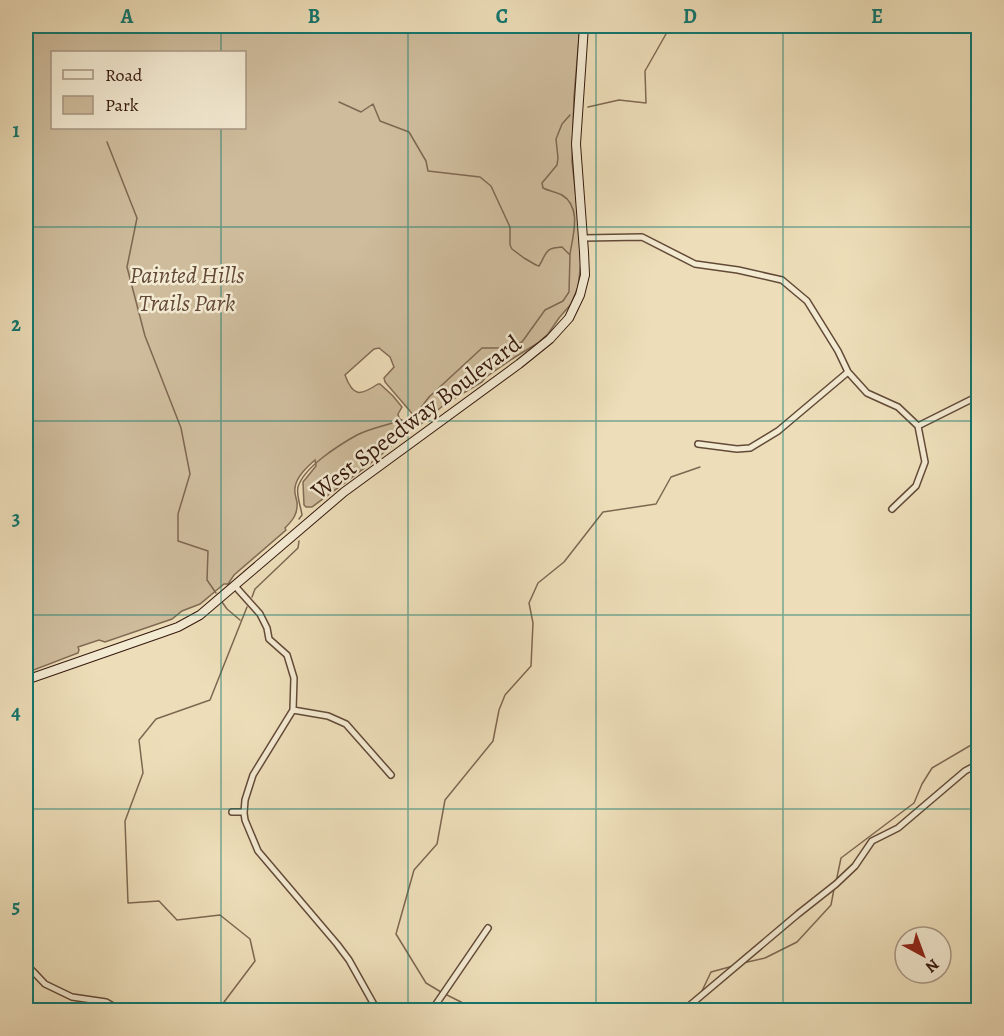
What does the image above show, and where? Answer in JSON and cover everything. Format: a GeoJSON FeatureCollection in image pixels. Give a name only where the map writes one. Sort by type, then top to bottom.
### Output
{"type":"FeatureCollection","features":[{"type":"Feature","properties":{"kind":"main road","name":"West Speedway Boulevard"},"geometry":{"type":"LineString","coordinates":[[26,680],[178,627],[200,615],[344,492],[525,360],[560,329],[569,318],[580,295],[585,275],[576,144],[584,26]]}},
{"type":"Feature","properties":{"kind":"street"},"geometry":{"type":"LineString","coordinates":[[583,238],[642,237],[695,264],[738,270],[782,280],[807,301],[838,351],[848,372],[867,393],[898,407],[918,426],[925,462],[916,486],[892,509]]}},
{"type":"Feature","properties":{"kind":"street"},"geometry":{"type":"LineString","coordinates":[[698,444],[737,449],[750,448],[778,431],[848,372]]}},
{"type":"Feature","properties":{"kind":"street"},"geometry":{"type":"LineString","coordinates":[[918,426],[978,396]]}},
{"type":"Feature","properties":{"kind":"street"},"geometry":{"type":"LineString","coordinates":[[235,586],[260,615],[267,628],[269,639],[287,655],[294,678],[293,710],[253,776],[245,800],[245,820],[258,851],[338,944],[376,1011]]}},
{"type":"Feature","properties":{"kind":"street"},"geometry":{"type":"LineString","coordinates":[[293,710],[328,716],[346,724],[391,775]]}},
{"type":"Feature","properties":{"kind":"street"},"geometry":{"type":"LineString","coordinates":[[693,1011],[689,1006],[855,866],[872,841],[898,828],[965,771],[978,764]]}},
{"type":"Feature","properties":{"kind":"street"},"geometry":{"type":"LineString","coordinates":[[232,812],[244,812]]}},
{"type":"Feature","properties":{"kind":"street"},"geometry":{"type":"LineString","coordinates":[[432,1011],[488,928]]}},
{"type":"Feature","properties":{"kind":"street"},"geometry":{"type":"LineString","coordinates":[[26,964],[45,984],[72,997],[106,1002],[120,1011]]}},
{"type":"Feature","properties":{"kind":"green space","name":"Painted Hills Trails Park"},"geometry":{"type":"Polygon","coordinates":[[[26,26],[580,26],[572,161],[581,262],[578,287],[571,304],[548,334],[482,382],[445,404],[421,424],[385,382],[384,378],[394,367],[390,357],[379,348],[374,349],[345,375],[354,391],[366,391],[380,384],[393,396],[402,407],[398,414],[399,418],[408,426],[403,434],[365,468],[312,507],[306,507],[303,482],[316,466],[315,460],[297,480],[295,493],[297,510],[285,528],[286,530],[234,575],[228,584],[224,584],[200,604],[182,611],[172,619],[105,642],[99,640],[78,647],[78,653],[26,673],[26,26]]]}},
{"type":"Feature","properties":{"kind":"waterway"},"geometry":{"type":"LineString","coordinates":[[588,107],[619,100],[646,103],[645,71],[666,34],[668,26]]}},
{"type":"Feature","properties":{"kind":"waterway"},"geometry":{"type":"LineString","coordinates":[[671,26],[687,30],[694,26]]}},
{"type":"Feature","properties":{"kind":"waterway"},"geometry":{"type":"LineString","coordinates":[[339,102],[361,112],[373,104],[380,121],[409,132],[426,161],[428,171],[480,177],[491,186],[510,227],[510,245],[524,258],[539,266],[547,252],[552,249],[562,247],[570,255],[569,292],[563,301],[545,310],[522,342],[503,348],[482,348],[429,397],[420,409]]}},
{"type":"Feature","properties":{"kind":"waterway"},"geometry":{"type":"LineString","coordinates":[[570,115],[562,124],[556,139],[557,165],[542,183],[543,188],[562,195],[572,207],[575,222],[570,254]]}},
{"type":"Feature","properties":{"kind":"waterway"},"geometry":{"type":"LineString","coordinates":[[107,142],[137,218],[127,267],[145,336],[181,428],[190,474],[178,514],[178,541],[208,551],[207,580],[216,593]]}},
{"type":"Feature","properties":{"kind":"waterway"},"geometry":{"type":"LineString","coordinates":[[299,519],[302,515],[298,487],[315,464],[357,435],[402,420]]}},
{"type":"Feature","properties":{"kind":"waterway"},"geometry":{"type":"LineString","coordinates":[[441,992],[426,983],[396,934],[414,870],[437,844],[445,800],[493,741],[499,710],[505,695],[531,666],[533,623],[529,603],[538,583],[564,562],[603,512],[656,504],[671,477],[700,467]]}},
{"type":"Feature","properties":{"kind":"waterway"},"geometry":{"type":"LineString","coordinates":[[252,597],[255,589],[298,548],[299,541]]}},
{"type":"Feature","properties":{"kind":"waterway"},"geometry":{"type":"LineString","coordinates":[[222,602],[240,620]]}},
{"type":"Feature","properties":{"kind":"waterway"},"geometry":{"type":"LineString","coordinates":[[218,1010],[255,961],[250,939],[220,915],[177,920],[159,901],[128,903],[125,821],[143,773],[139,740],[156,719],[210,700],[247,607]]}},
{"type":"Feature","properties":{"kind":"waterway"},"geometry":{"type":"LineString","coordinates":[[836,882],[841,858],[914,803],[932,768],[978,741]]}},
{"type":"Feature","properties":{"kind":"waterway"},"geometry":{"type":"LineString","coordinates":[[743,963],[765,958],[797,942],[831,905],[834,889]]}},
{"type":"Feature","properties":{"kind":"waterway"},"geometry":{"type":"LineString","coordinates":[[701,993],[711,972],[733,966]]}},
{"type":"Feature","properties":{"kind":"waterway"},"geometry":{"type":"LineString","coordinates":[[445,994],[469,1006],[470,1010]]}}]}
